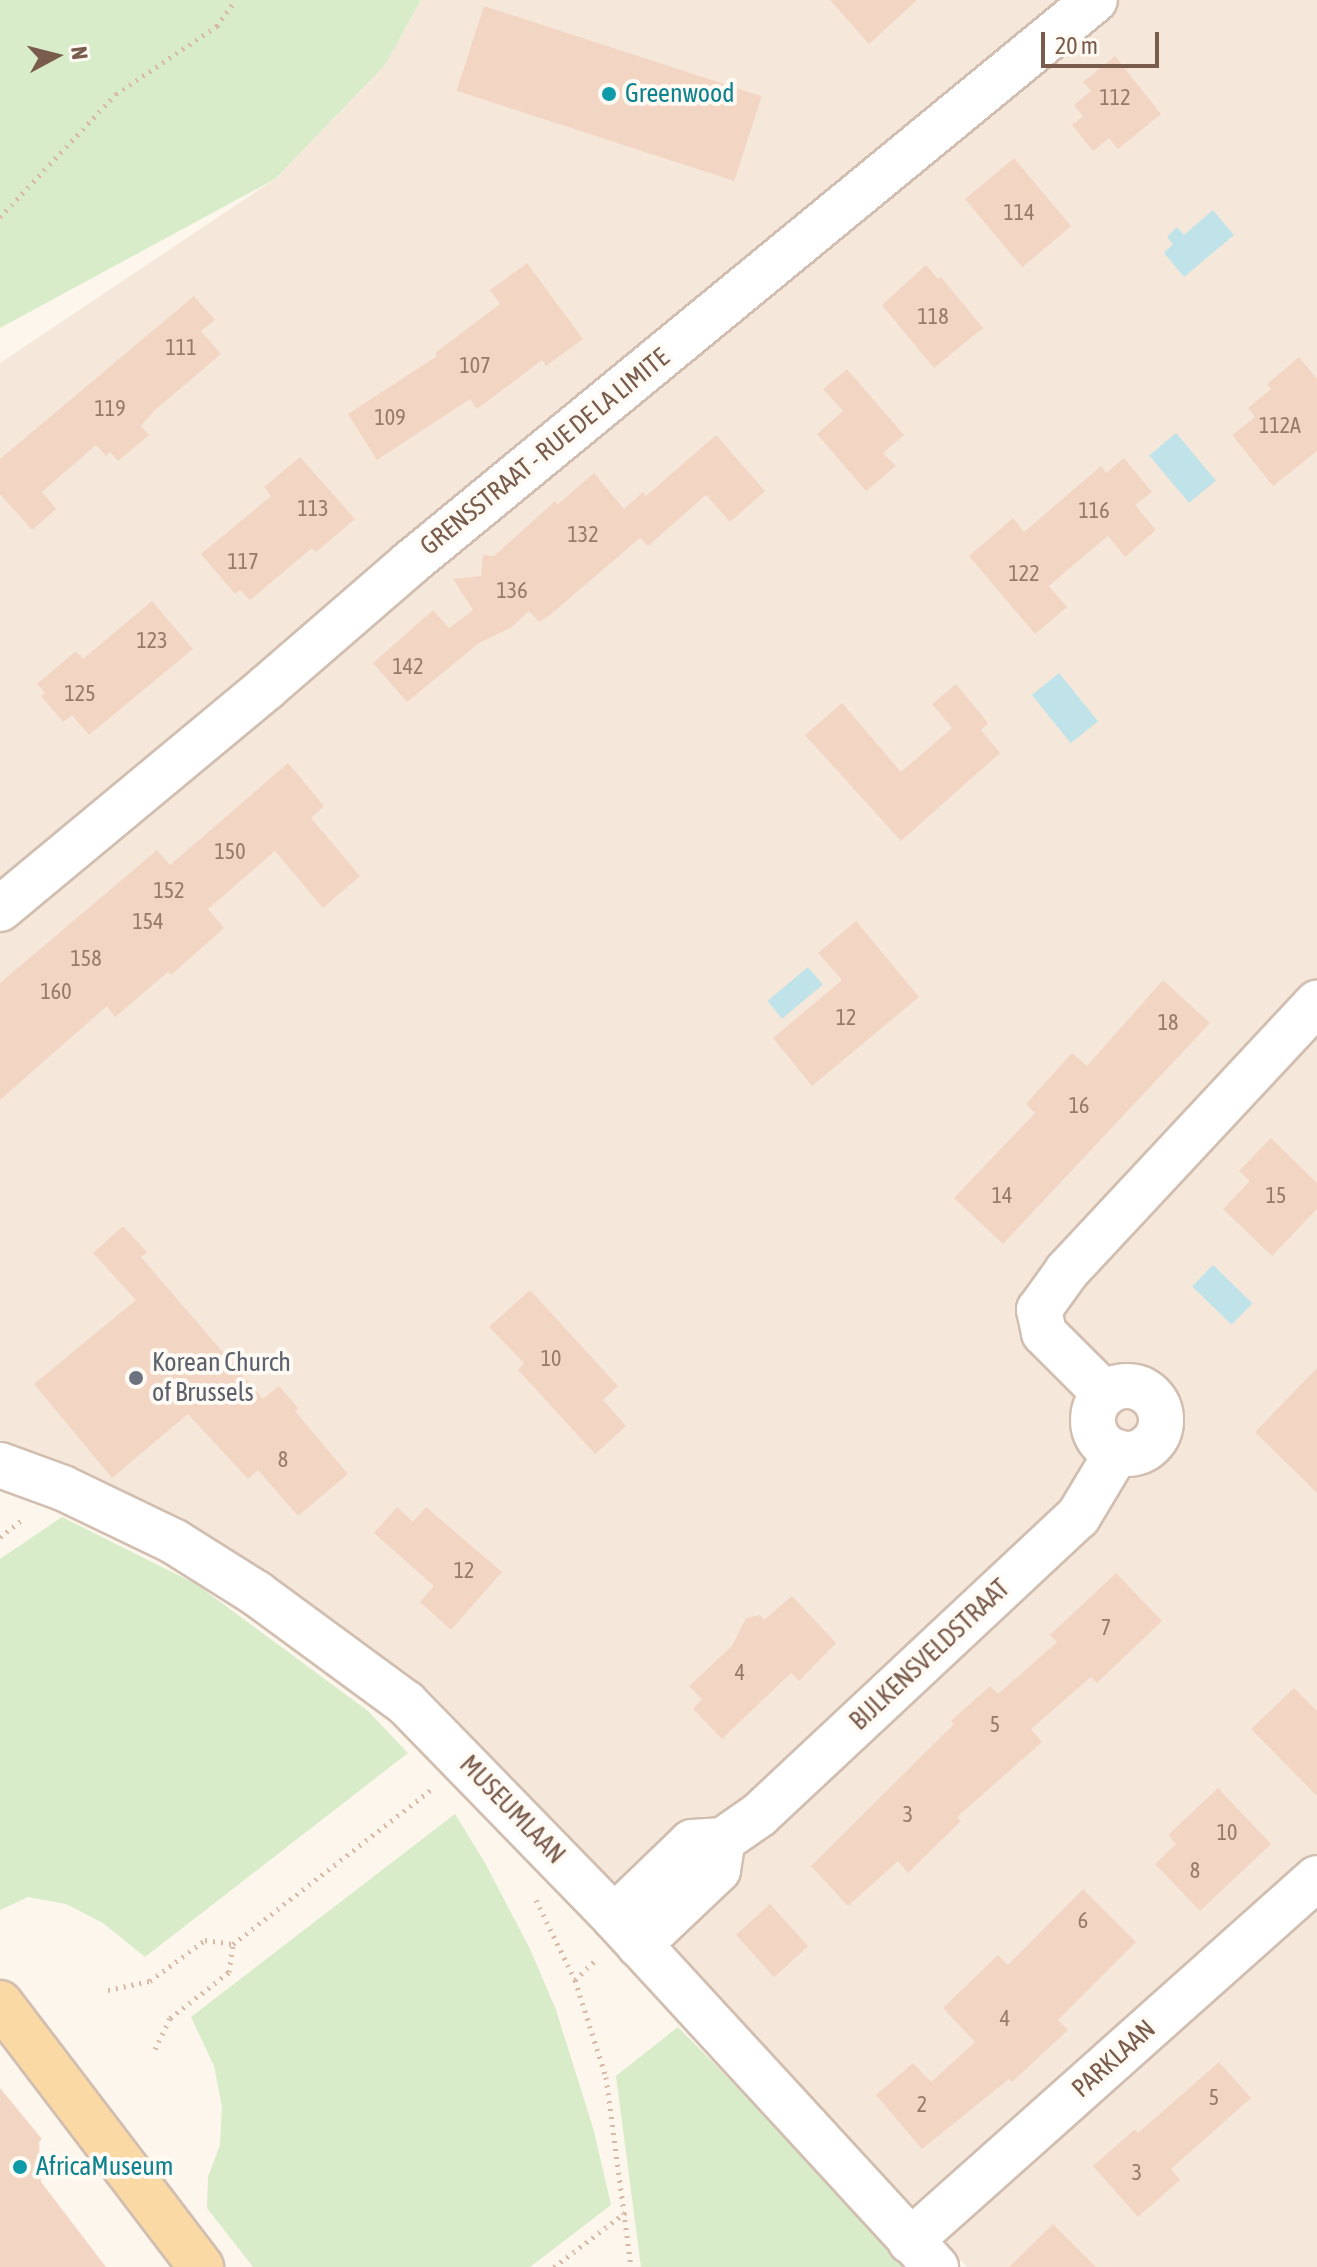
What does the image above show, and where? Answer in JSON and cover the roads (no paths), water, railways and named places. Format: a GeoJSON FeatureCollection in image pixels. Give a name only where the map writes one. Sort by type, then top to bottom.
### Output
{"type":"FeatureCollection","features":[{"type":"Feature","properties":{"kind":"main road"},"geometry":{"type":"LineString","coordinates":[[0,2003],[201,2267]]}},
{"type":"Feature","properties":{"kind":"street","name":"GRENSSTRAAT - RUE DE LA LIMITE"},"geometry":{"type":"LineString","coordinates":[[0,909],[266,688],[409,564],[1095,0]]}},
{"type":"Feature","properties":{"kind":"street","name":"BIJLKENSVELDSTRAAT"},"geometry":{"type":"LineString","coordinates":[[626,1931],[692,1842],[723,1840],[759,1815],[1078,1517],[1117,1452],[1142,1451],[1159,1432],[1161,1419],[1151,1396],[1141,1389],[1116,1387],[1105,1394],[1044,1333],[1039,1310],[1067,1271],[1317,1003]]}},
{"type":"Feature","properties":{"kind":"street","name":"MUSEUMLAAN"},"geometry":{"type":"LineString","coordinates":[[0,1465],[63,1488],[175,1542],[256,1593],[406,1703],[626,1931],[923,2254]]}},
{"type":"Feature","properties":{"kind":"street","name":"PARKLAAN"},"geometry":{"type":"LineString","coordinates":[[923,2254],[1317,1878]]}},
{"type":"Feature","properties":{"kind":"water"},"geometry":{"type":"Polygon","coordinates":[[[1213,210],[1234,235],[1184,277],[1164,253],[1173,244],[1167,237],[1177,227],[1184,235],[1213,210]]]}},
{"type":"Feature","properties":{"kind":"water"},"geometry":{"type":"Polygon","coordinates":[[[1176,433],[1216,480],[1189,503],[1149,455],[1176,433]]]}},
{"type":"Feature","properties":{"kind":"water"},"geometry":{"type":"Polygon","coordinates":[[[1059,673],[1098,721],[1071,743],[1032,695],[1059,673]]]}},
{"type":"Feature","properties":{"kind":"water"},"geometry":{"type":"Polygon","coordinates":[[[808,967],[823,985],[782,1019],[767,1001],[808,967]]]}},
{"type":"Feature","properties":{"kind":"water"},"geometry":{"type":"Polygon","coordinates":[[[1213,1265],[1253,1303],[1232,1325],[1192,1287],[1213,1265]]]}},
{"type":"Feature","properties":{"kind":"place","name":"Greenwood"},"geometry":{"type":"Point","coordinates":[609,94]}},
{"type":"Feature","properties":{"kind":"place","name":"Korean Church of Brussels"},"geometry":{"type":"Point","coordinates":[136,1378]}},
{"type":"Feature","properties":{"kind":"place","name":"AfricaMuseum"},"geometry":{"type":"Point","coordinates":[20,2167]}}]}
